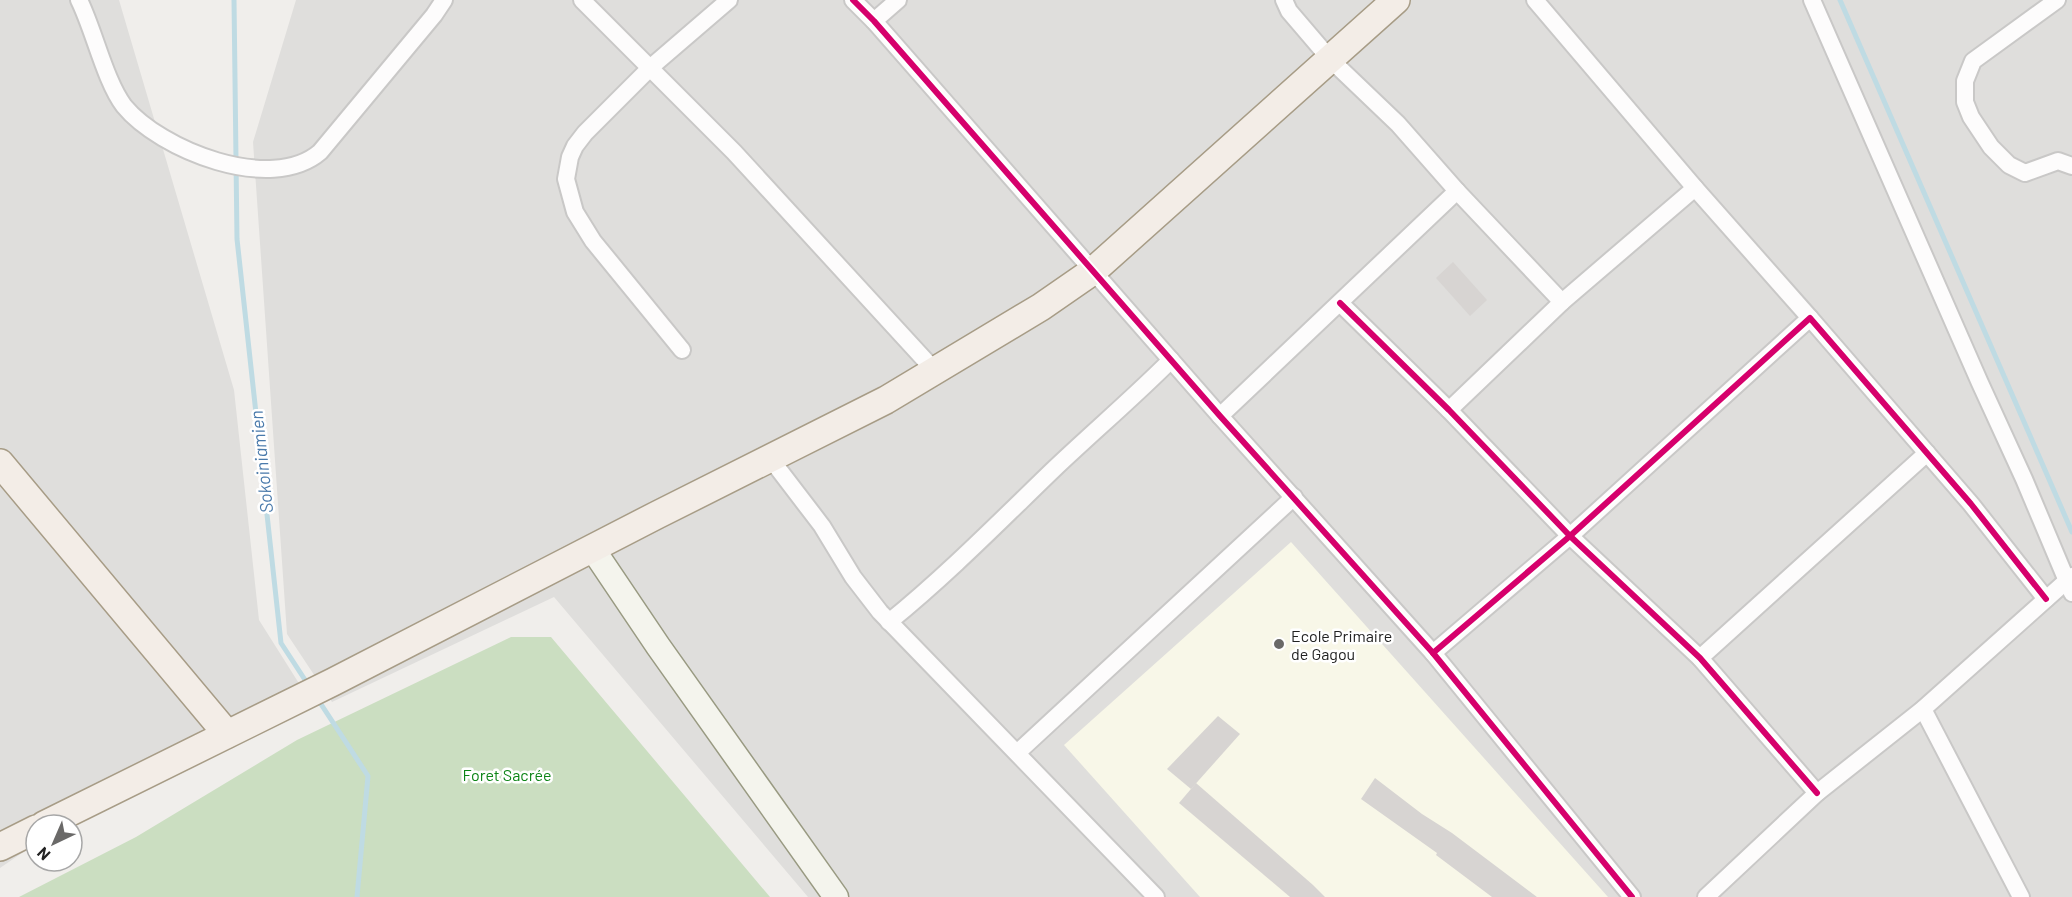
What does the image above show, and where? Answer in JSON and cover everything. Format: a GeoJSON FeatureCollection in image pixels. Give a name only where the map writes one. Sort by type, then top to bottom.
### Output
{"type":"FeatureCollection","features":[{"type":"Feature","properties":{"kind":"main road"},"geometry":{"type":"LineString","coordinates":[[68,813],[886,400],[1041,307],[1093,271],[1396,0]]}},
{"type":"Feature","properties":{"kind":"main road"},"geometry":{"type":"LineString","coordinates":[[0,463],[227,734]]}},
{"type":"Feature","properties":{"kind":"main road"},"geometry":{"type":"LineString","coordinates":[[0,847],[24,835]]}},
{"type":"Feature","properties":{"kind":"street"},"geometry":{"type":"LineString","coordinates":[[79,0],[123,104],[139,122],[156,135],[201,155],[232,165],[260,169],[300,164],[320,152],[444,0]]}},
{"type":"Feature","properties":{"kind":"street"},"geometry":{"type":"LineString","coordinates":[[582,0],[734,152],[935,371]]}},
{"type":"Feature","properties":{"kind":"street"},"geometry":{"type":"LineString","coordinates":[[682,350],[593,241],[575,212],[566,179],[570,157],[585,133],[651,67],[729,0]]}},
{"type":"Feature","properties":{"kind":"street"},"geometry":{"type":"LineString","coordinates":[[853,0],[874,21],[1220,416],[1433,653],[1632,897]]}},
{"type":"Feature","properties":{"kind":"street"},"geometry":{"type":"LineString","coordinates":[[874,21],[898,0]]}},
{"type":"Feature","properties":{"kind":"street"},"geometry":{"type":"LineString","coordinates":[[1284,0],[1289,11],[1330,59],[1398,124],[1457,191],[1563,302]]}},
{"type":"Feature","properties":{"kind":"street"},"geometry":{"type":"LineString","coordinates":[[1535,0],[1695,188],[1971,504],[2046,599]]}},
{"type":"Feature","properties":{"kind":"street"},"geometry":{"type":"LineString","coordinates":[[1706,897],[1817,793],[1923,709],[2046,599],[2070,584],[1812,0]]}},
{"type":"Feature","properties":{"kind":"street"},"geometry":{"type":"LineString","coordinates":[[2057,0],[1973,62],[1965,81],[1965,102],[1971,117],[1991,147],[2009,165],[2025,173],[2058,161],[2072,166]]}},
{"type":"Feature","properties":{"kind":"street"},"geometry":{"type":"LineString","coordinates":[[1449,410],[1563,302],[1695,188]]}},
{"type":"Feature","properties":{"kind":"street"},"geometry":{"type":"LineString","coordinates":[[1220,416],[1457,191]]}},
{"type":"Feature","properties":{"kind":"street"},"geometry":{"type":"LineString","coordinates":[[1340,303],[1449,410],[1570,536],[1700,658],[1817,793]]}},
{"type":"Feature","properties":{"kind":"street"},"geometry":{"type":"LineString","coordinates":[[1433,653],[1570,536],[1810,318]]}},
{"type":"Feature","properties":{"kind":"street"},"geometry":{"type":"LineString","coordinates":[[890,622],[960,559],[1087,437],[1133,398],[1171,360]]}},
{"type":"Feature","properties":{"kind":"street"},"geometry":{"type":"LineString","coordinates":[[1700,658],[1927,453]]}},
{"type":"Feature","properties":{"kind":"street"},"geometry":{"type":"LineString","coordinates":[[770,458],[822,526],[853,577],[890,622],[1156,897]]}},
{"type":"Feature","properties":{"kind":"street"},"geometry":{"type":"LineString","coordinates":[[1017,753],[1294,497]]}},
{"type":"Feature","properties":{"kind":"street"},"geometry":{"type":"LineString","coordinates":[[592,548],[658,646],[836,897]]}},
{"type":"Feature","properties":{"kind":"street"},"geometry":{"type":"LineString","coordinates":[[1923,709],[2021,897]]}},
{"type":"Feature","properties":{"kind":"shaded area"},"geometry":{"type":"Polygon","coordinates":[[[0,0],[119,0],[234,390],[259,620],[300,685],[195,735],[81,813],[24,813],[24,852],[0,868],[0,0]]]}},
{"type":"Feature","properties":{"kind":"shaded area"},"geometry":{"type":"Polygon","coordinates":[[[296,0],[2072,0],[2072,897],[808,897],[554,597],[332,702],[287,634],[253,142],[296,0]]]}},
{"type":"Feature","properties":{"kind":"shaded area","name":"Ecole Primaire de Gagou"},"geometry":{"type":"Polygon","coordinates":[[[1291,542],[1608,897],[1200,897],[1064,745],[1291,542]]]}},
{"type":"Feature","properties":{"kind":"green space","name":"Foret Sacrée"},"geometry":{"type":"Polygon","coordinates":[[[511,637],[551,637],[770,897],[19,897],[66,873],[84,873],[84,864],[136,837],[297,740],[511,637]]]}},
{"type":"Feature","properties":{"kind":"building"},"geometry":{"type":"Polygon","coordinates":[[[1453,262],[1487,300],[1470,316],[1436,278],[1453,262]]]}},
{"type":"Feature","properties":{"kind":"building"},"geometry":{"type":"Polygon","coordinates":[[[1218,716],[1240,734],[1191,789],[1167,769],[1218,716]]]}},
{"type":"Feature","properties":{"kind":"building"},"geometry":{"type":"Polygon","coordinates":[[[1375,778],[1537,897],[1492,897],[1436,855],[1437,853],[1361,799],[1375,778]]]}},
{"type":"Feature","properties":{"kind":"building"},"geometry":{"type":"Polygon","coordinates":[[[1196,783],[1325,897],[1290,897],[1179,803],[1196,783]]]}},
{"type":"Feature","properties":{"kind":"waterway","name":"Sokoiniamien"},"geometry":{"type":"LineString","coordinates":[[234,0],[237,239],[281,643],[309,686]]}},
{"type":"Feature","properties":{"kind":"waterway"},"geometry":{"type":"LineString","coordinates":[[1840,0],[2072,532]]}},
{"type":"Feature","properties":{"kind":"waterway","name":"Sokoiniamien"},"geometry":{"type":"LineString","coordinates":[[317,698],[368,776],[357,897]]}},
{"type":"Feature","properties":{"kind":"cycle path"},"geometry":{"type":"LineString","coordinates":[[853,0],[874,21],[1220,416],[1433,653],[1632,897]]}},
{"type":"Feature","properties":{"kind":"cycle path"},"geometry":{"type":"LineString","coordinates":[[1340,303],[1449,410],[1570,536],[1700,658],[1817,793]]}},
{"type":"Feature","properties":{"kind":"cycle path"},"geometry":{"type":"LineString","coordinates":[[1433,653],[1570,536],[1810,318],[1971,504],[2046,599]]}},
{"type":"Feature","properties":{"kind":"place","name":"Ecole Primaire de Gagou"},"geometry":{"type":"Point","coordinates":[1279,644]}}]}
